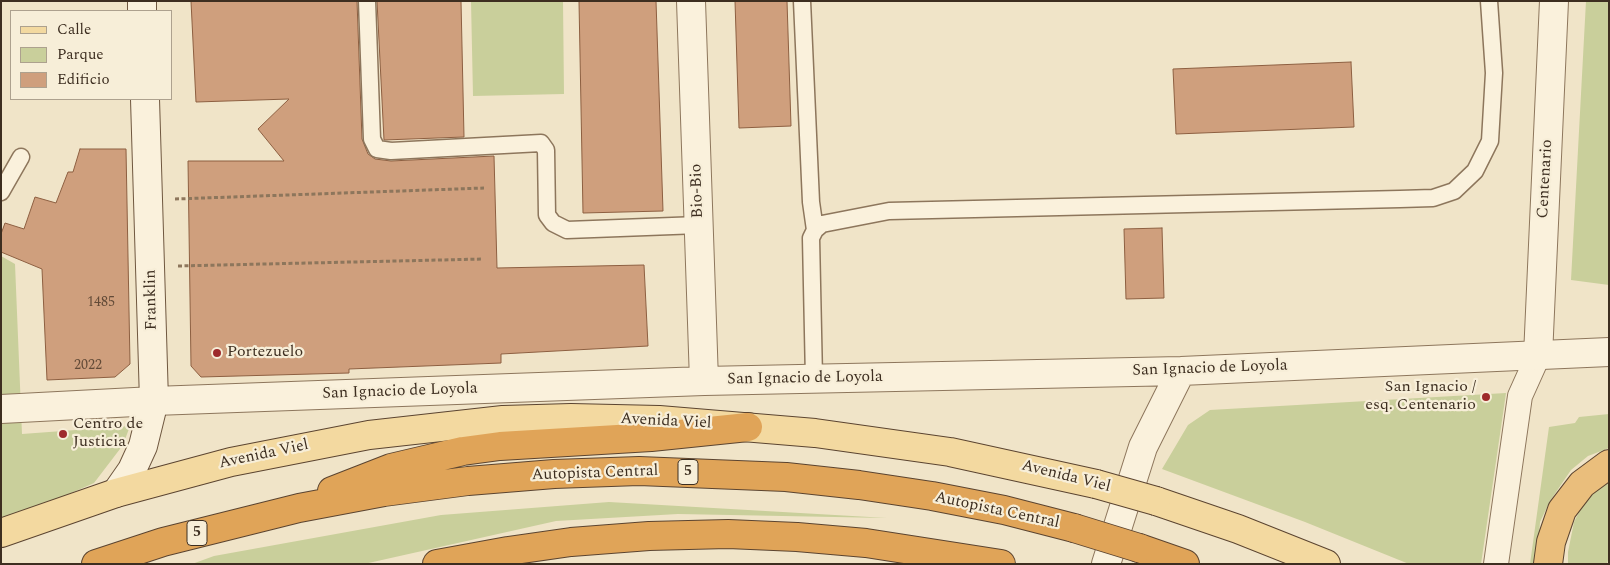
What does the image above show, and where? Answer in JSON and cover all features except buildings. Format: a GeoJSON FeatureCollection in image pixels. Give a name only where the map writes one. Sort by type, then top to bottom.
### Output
{"type":"FeatureCollection","features":[{"type":"Feature","properties":{"kind":"highway"},"geometry":{"type":"LineString","coordinates":[[299,508],[359,478],[391,468],[463,451],[500,446],[651,437],[748,427]]}},
{"type":"Feature","properties":{"kind":"highway"},"geometry":{"type":"LineString","coordinates":[[1548,564],[1551,542],[1562,510],[1582,484],[1609,464]]}},
{"type":"Feature","properties":{"kind":"highway","name":"Autopista Central"},"geometry":{"type":"LineString","coordinates":[[96,564],[189,535],[299,508],[384,492],[468,480],[639,471],[712,472],[786,477],[886,489],[1004,510],[1074,528],[1185,564]]}},
{"type":"Feature","properties":{"kind":"highway"},"geometry":{"type":"LineString","coordinates":[[437,564],[508,550],[571,542],[649,536],[728,534],[866,543],[1001,564]]}},
{"type":"Feature","properties":{"kind":"main road","name":"Avenida Viel"},"geometry":{"type":"LineString","coordinates":[[1,533],[116,493],[231,462],[302,446],[436,426],[503,420],[571,418],[660,420],[825,434],[950,452],[1096,484],[1156,501],[1238,529],[1326,564]]}},
{"type":"Feature","properties":{"kind":"street","name":"Bio-Bio"},"geometry":{"type":"LineString","coordinates":[[691,1],[704,381]]}},
{"type":"Feature","properties":{"kind":"street","name":"Centenario"},"geometry":{"type":"LineString","coordinates":[[1538,356],[1554,1]]}},
{"type":"Feature","properties":{"kind":"street","name":"Franklin"},"geometry":{"type":"LineString","coordinates":[[116,493],[132,470],[143,446],[154,401],[145,100]]}},
{"type":"Feature","properties":{"kind":"street","name":"San Ignacio de Loyola"},"geometry":{"type":"LineString","coordinates":[[1,409],[154,401],[704,381],[1181,371],[1609,352]]}},
{"type":"Feature","properties":{"kind":"street"},"geometry":{"type":"LineString","coordinates":[[1496,564],[1520,396],[1538,356]]}},
{"type":"Feature","properties":{"kind":"street"},"geometry":{"type":"LineString","coordinates":[[1106,564],[1142,447],[1181,371]]}},
{"type":"Feature","properties":{"kind":"lane"},"geometry":{"type":"LineString","coordinates":[[367,1],[372,139],[377,149],[391,151],[541,143],[546,150],[547,215],[552,223],[567,230],[699,225]]}},
{"type":"Feature","properties":{"kind":"lane"},"geometry":{"type":"LineString","coordinates":[[802,1],[813,222],[815,230]]}},
{"type":"Feature","properties":{"kind":"lane"},"geometry":{"type":"LineString","coordinates":[[814,379],[811,238],[815,230],[822,224],[889,211],[1432,198],[1454,191],[1475,171],[1490,141],[1494,72],[1489,1]]}},
{"type":"Feature","properties":{"kind":"lane"},"geometry":{"type":"LineString","coordinates":[[1,192],[21,157]]}},
{"type":"Feature","properties":{"kind":"path"},"geometry":{"type":"LineString","coordinates":[[149,200],[484,188]]}},
{"type":"Feature","properties":{"kind":"path"},"geometry":{"type":"LineString","coordinates":[[151,267],[483,259]]}},
{"type":"Feature","properties":{"kind":"green space"},"geometry":{"type":"Polygon","coordinates":[[[471,1],[563,1],[564,94],[473,96],[471,1]]]}},
{"type":"Feature","properties":{"kind":"green space"},"geometry":{"type":"Polygon","coordinates":[[[1586,1],[1609,1],[1609,285],[1571,280],[1586,1]]]}},
{"type":"Feature","properties":{"kind":"green space"},"geometry":{"type":"Polygon","coordinates":[[[1,256],[15,264],[22,434],[130,426],[123,445],[94,483],[1,524],[1,256]]]}},
{"type":"Feature","properties":{"kind":"green space"},"geometry":{"type":"Polygon","coordinates":[[[1506,393],[1481,564],[1409,564],[1305,522],[1162,469],[1188,425],[1210,410],[1506,393]]]}},
{"type":"Feature","properties":{"kind":"green space"},"geometry":{"type":"Polygon","coordinates":[[[1609,414],[1609,448],[1588,456],[1571,470],[1550,501],[1540,522],[1537,564],[1530,564],[1549,427],[1575,423],[1579,417],[1609,414]]]}},
{"type":"Feature","properties":{"kind":"green space"},"geometry":{"type":"Polygon","coordinates":[[[1609,475],[1609,556],[1607,564],[1568,564],[1568,552],[1574,522],[1586,498],[1609,475]]]}},
{"type":"Feature","properties":{"kind":"green space"},"geometry":{"type":"Polygon","coordinates":[[[609,502],[887,518],[678,514],[556,521],[364,564],[192,564],[214,556],[441,515],[609,502]]]}},
{"type":"Feature","properties":{"kind":"place","name":"Portezuelo"},"geometry":{"type":"Point","coordinates":[217,353]}},
{"type":"Feature","properties":{"kind":"place","name":"San Ignacio / esq. Centenario"},"geometry":{"type":"Point","coordinates":[1486,397]}},
{"type":"Feature","properties":{"kind":"place","name":"Centro de Justicia"},"geometry":{"type":"Point","coordinates":[63,434]}}]}
